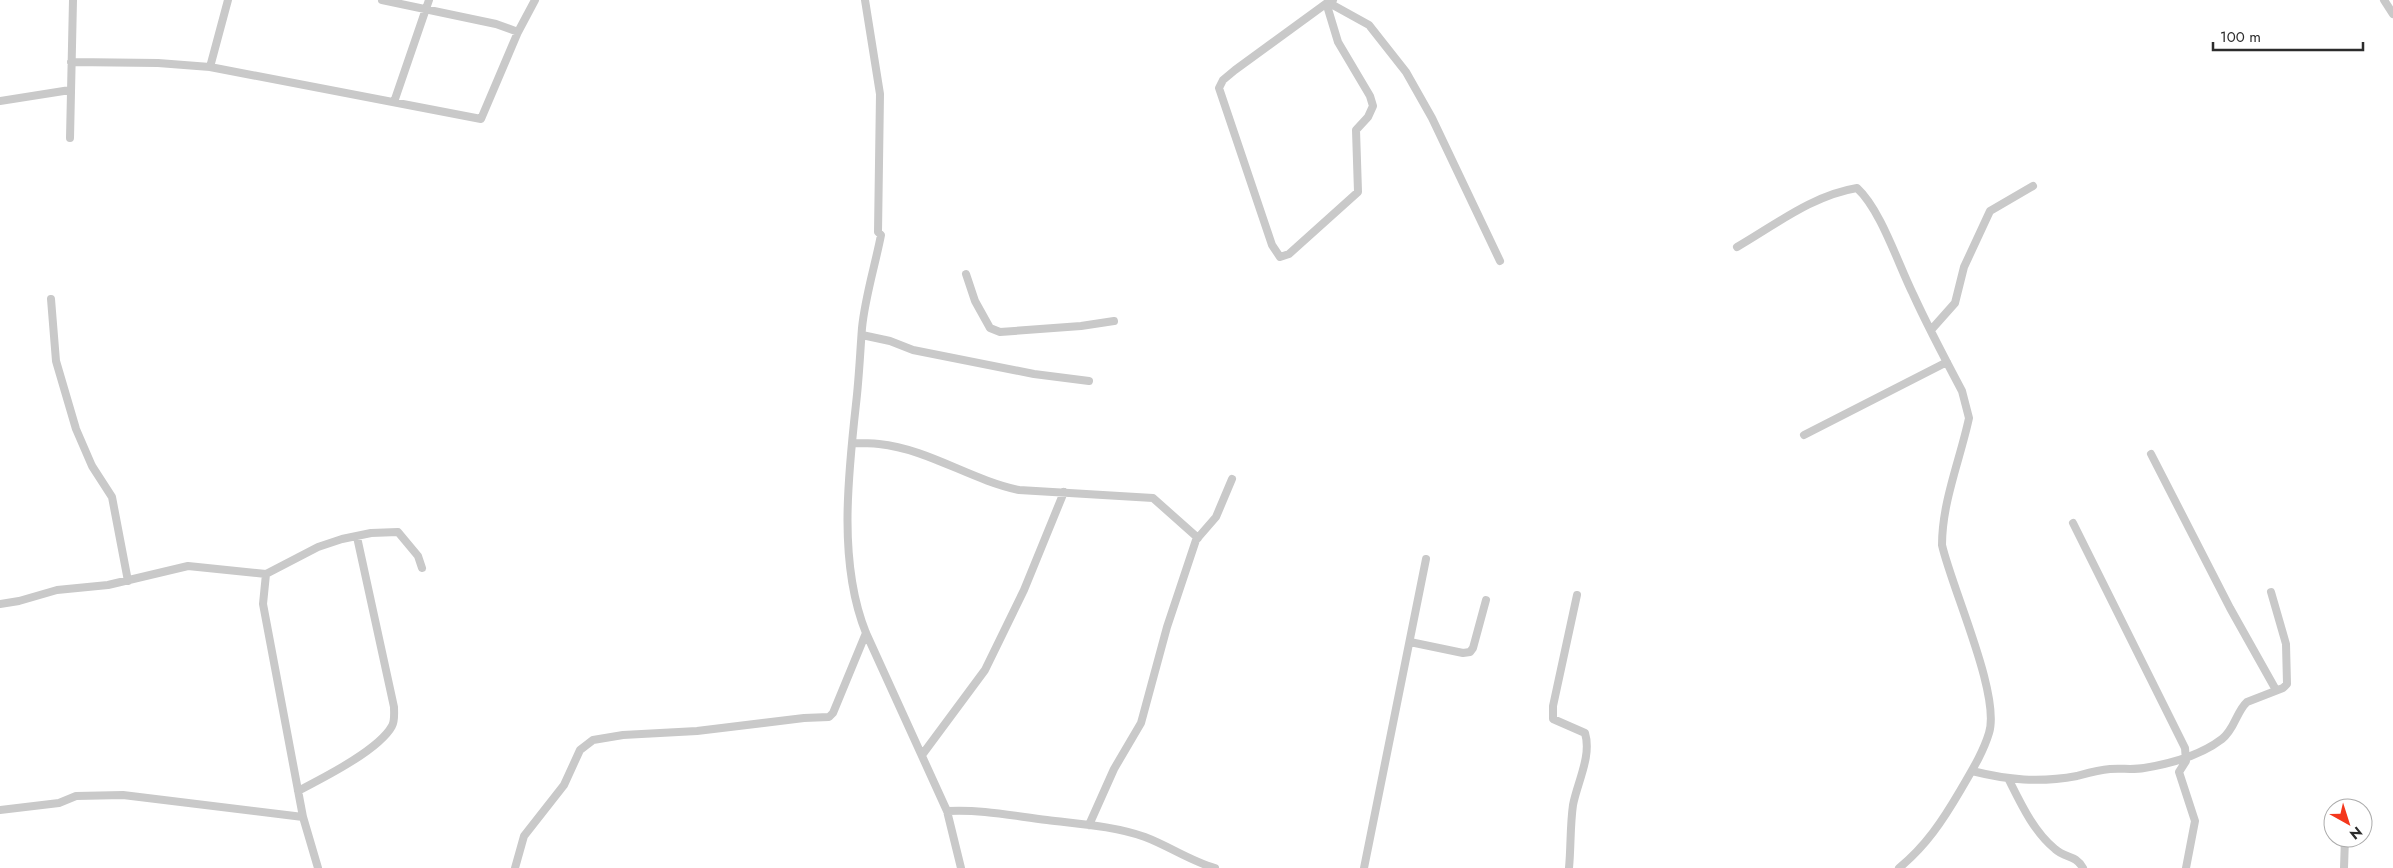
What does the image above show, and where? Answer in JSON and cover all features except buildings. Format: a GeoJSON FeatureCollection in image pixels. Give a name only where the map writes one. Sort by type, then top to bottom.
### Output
{"type":"FeatureCollection","features":[{"type":"Feature","properties":{"kind":"street"},"geometry":{"type":"LineString","coordinates":[[70,138],[73,0]]}},
{"type":"Feature","properties":{"kind":"street"},"geometry":{"type":"LineString","coordinates":[[210,67],[228,0]]}},
{"type":"Feature","properties":{"kind":"street"},"geometry":{"type":"LineString","coordinates":[[382,0],[496,24],[518,32]]}},
{"type":"Feature","properties":{"kind":"street"},"geometry":{"type":"LineString","coordinates":[[394,102],[429,0]]}},
{"type":"Feature","properties":{"kind":"street"},"geometry":{"type":"LineString","coordinates":[[71,62],[158,63],[210,67],[482,119],[518,32],[535,0]]}},
{"type":"Feature","properties":{"kind":"street"},"geometry":{"type":"LineString","coordinates":[[865,0],[880,94],[878,235],[881,235],[862,335],[852,443],[848,506],[851,565],[858,611],[866,633],[948,811],[961,868]]}},
{"type":"Feature","properties":{"kind":"street"},"geometry":{"type":"LineString","coordinates":[[2384,0],[2393,14]]}},
{"type":"Feature","properties":{"kind":"street"},"geometry":{"type":"LineString","coordinates":[[1332,1],[1328,9],[1338,42],[1370,96],[1373,106],[1368,116],[1356,130],[1358,192],[1288,254],[1280,257],[1272,245],[1219,88],[1223,80],[1235,70],[1332,1]]}},
{"type":"Feature","properties":{"kind":"street"},"geometry":{"type":"LineString","coordinates":[[1332,1],[1369,25],[1406,72],[1432,118],[1500,261]]}},
{"type":"Feature","properties":{"kind":"street"},"geometry":{"type":"LineString","coordinates":[[0,101],[70,90]]}},
{"type":"Feature","properties":{"kind":"street"},"geometry":{"type":"LineString","coordinates":[[1931,330],[1955,303],[1964,267],[1990,211],[2033,186]]}},
{"type":"Feature","properties":{"kind":"street"},"geometry":{"type":"LineString","coordinates":[[1737,247],[1806,206],[1837,191],[1857,188],[1863,194],[1886,234],[1962,391],[1969,418],[1949,496],[1942,531],[1942,545],[1981,666],[1991,704],[1990,731],[1972,771],[1934,833],[1915,855],[1899,868]]}},
{"type":"Feature","properties":{"kind":"street"},"geometry":{"type":"LineString","coordinates":[[966,274],[975,301],[990,328],[1000,332],[1046,327],[1081,326],[1114,321]]}},
{"type":"Feature","properties":{"kind":"street"},"geometry":{"type":"LineString","coordinates":[[51,299],[52,327],[59,370],[76,429],[92,466],[112,497],[128,582]]}},
{"type":"Feature","properties":{"kind":"street"},"geometry":{"type":"LineString","coordinates":[[862,335],[890,341],[913,350],[1034,374],[1089,381]]}},
{"type":"Feature","properties":{"kind":"street"},"geometry":{"type":"LineString","coordinates":[[1804,435],[1947,362]]}},
{"type":"Feature","properties":{"kind":"street"},"geometry":{"type":"LineString","coordinates":[[852,443],[880,444],[911,452],[998,486],[1020,490],[1154,498],[1198,538]]}},
{"type":"Feature","properties":{"kind":"street"},"geometry":{"type":"LineString","coordinates":[[2151,454],[2230,608],[2276,690]]}},
{"type":"Feature","properties":{"kind":"street"},"geometry":{"type":"LineString","coordinates":[[1089,825],[1114,769],[1141,722],[1167,627],[1198,538],[1216,517],[1232,479]]}},
{"type":"Feature","properties":{"kind":"street"},"geometry":{"type":"LineString","coordinates":[[922,755],[985,670],[1024,590],[1064,492]]}},
{"type":"Feature","properties":{"kind":"street"},"geometry":{"type":"LineString","coordinates":[[2073,523],[2185,748],[2187,756],[2179,772],[2195,821],[2186,868]]}},
{"type":"Feature","properties":{"kind":"street"},"geometry":{"type":"LineString","coordinates":[[0,604],[19,601],[57,590],[128,582],[188,566],[266,574],[318,547],[371,532],[398,532],[418,556],[422,568]]}},
{"type":"Feature","properties":{"kind":"street"},"geometry":{"type":"LineString","coordinates":[[298,791],[353,761],[381,740],[393,724],[394,707],[357,537]]}},
{"type":"Feature","properties":{"kind":"street"},"geometry":{"type":"LineString","coordinates":[[1364,868],[1426,559]]}},
{"type":"Feature","properties":{"kind":"street"},"geometry":{"type":"LineString","coordinates":[[266,574],[263,604],[303,816],[318,868]]}},
{"type":"Feature","properties":{"kind":"street"},"geometry":{"type":"LineString","coordinates":[[1972,771],[2009,780],[2038,780],[2076,776],[2110,769],[2143,768],[2187,756],[2215,744],[2227,735],[2247,702],[2287,684],[2287,655],[2284,636],[2271,592]]}},
{"type":"Feature","properties":{"kind":"street"},"geometry":{"type":"LineString","coordinates":[[1569,868],[1573,806],[1583,769],[1587,740],[1585,733],[1553,719],[1553,706],[1576,595]]}},
{"type":"Feature","properties":{"kind":"street"},"geometry":{"type":"LineString","coordinates":[[1410,642],[1464,653],[1470,652],[1473,648],[1486,600]]}},
{"type":"Feature","properties":{"kind":"street"},"geometry":{"type":"LineString","coordinates":[[515,868],[524,836],[554,800],[570,774],[578,753],[586,744],[599,738],[623,735],[697,731],[804,718],[829,717],[833,713],[866,633]]}},
{"type":"Feature","properties":{"kind":"street"},"geometry":{"type":"LineString","coordinates":[[2009,780],[2028,816],[2054,849],[2078,859],[2083,868]]}},
{"type":"Feature","properties":{"kind":"street"},"geometry":{"type":"LineString","coordinates":[[0,810],[59,803],[76,796],[123,795],[303,816]]}},
{"type":"Feature","properties":{"kind":"street"},"geometry":{"type":"LineString","coordinates":[[948,811],[968,810],[1089,825],[1144,837],[1201,864],[1215,868]]}},
{"type":"Feature","properties":{"kind":"street"},"geometry":{"type":"LineString","coordinates":[[2344,868],[2345,848]]}}]}
